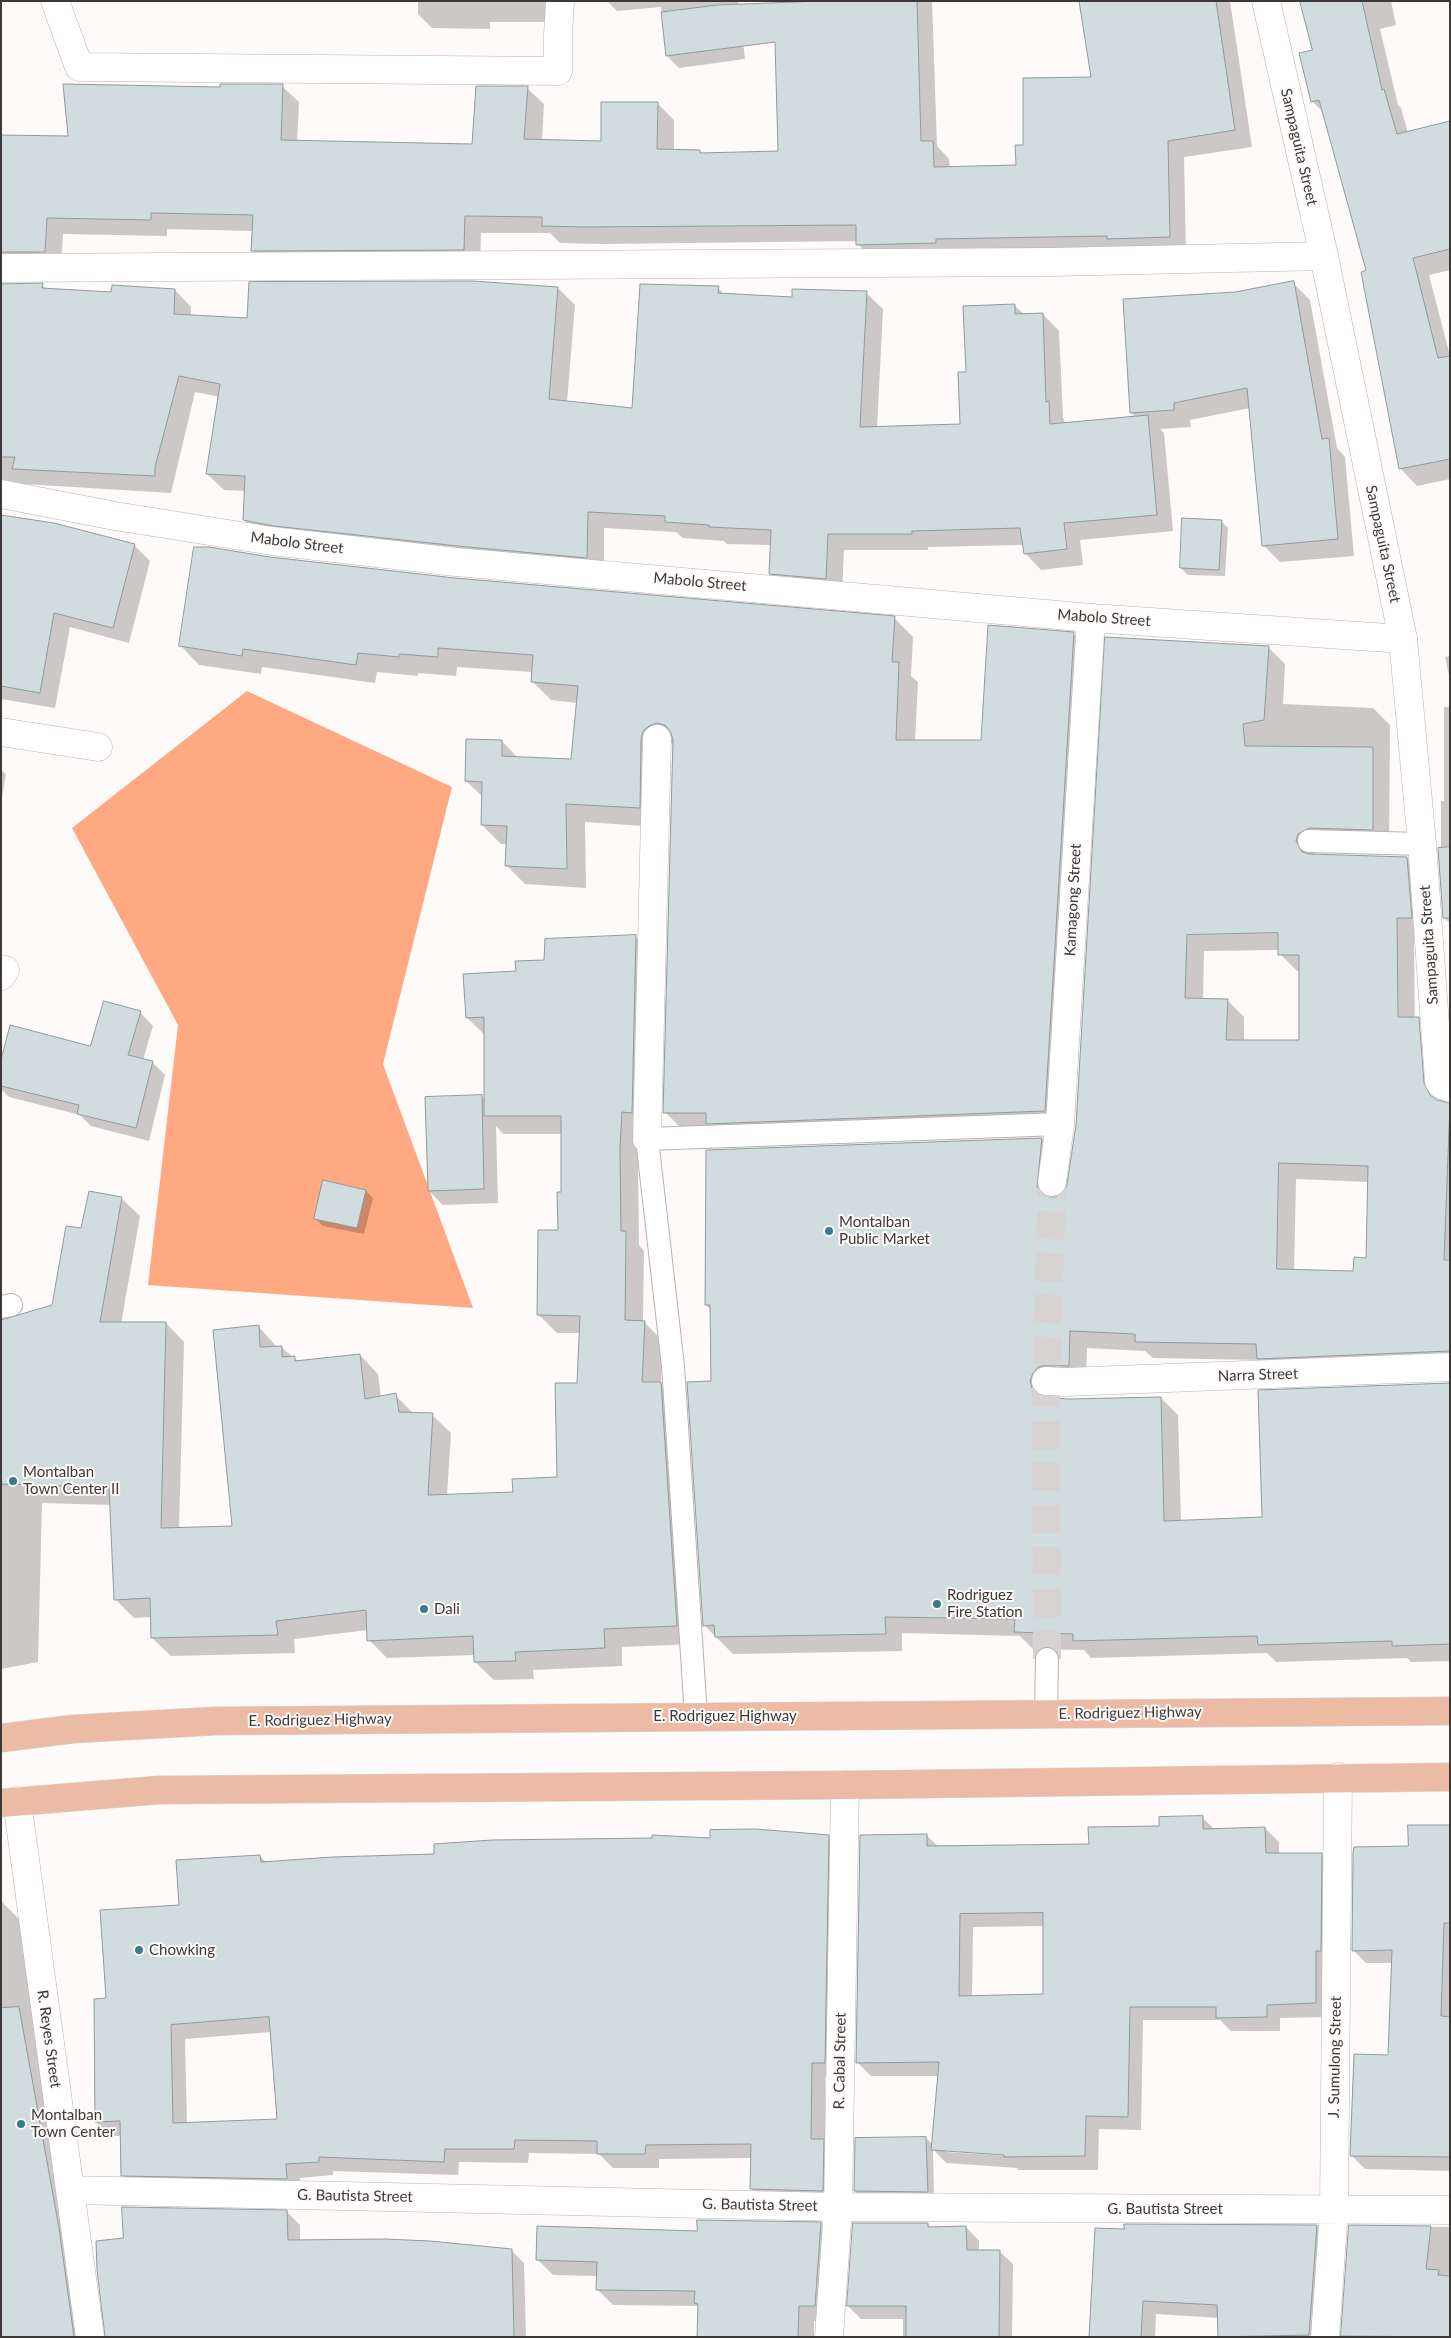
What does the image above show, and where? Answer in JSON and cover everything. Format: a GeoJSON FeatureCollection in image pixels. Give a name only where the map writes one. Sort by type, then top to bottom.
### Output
{"type":"FeatureCollection","features":[{"type":"Feature","properties":{"kind":"main road","name":"E. Rodriguez Highway"},"geometry":{"type":"LineString","coordinates":[[1,1738],[73,1729],[215,1721],[1450,1711]]}},
{"type":"Feature","properties":{"kind":"main road"},"geometry":{"type":"LineString","coordinates":[[9,1802],[159,1790],[845,1785],[1450,1777]]}},
{"type":"Feature","properties":{"kind":"street"},"geometry":{"type":"LineString","coordinates":[[55,1],[79,67],[558,71],[560,1]]}},
{"type":"Feature","properties":{"kind":"street","name":"Sampaguita Street"},"geometry":{"type":"LineString","coordinates":[[1266,1],[1324,256],[1403,639],[1422,844],[1439,1080],[1442,1086],[1450,1088]]}},
{"type":"Feature","properties":{"kind":"street"},"geometry":{"type":"LineString","coordinates":[[1,268],[1052,262],[1324,256]]}},
{"type":"Feature","properties":{"kind":"street","name":"Mabolo Street"},"geometry":{"type":"LineString","coordinates":[[1,494],[115,516],[272,540],[456,562],[1091,618],[1403,639]]}},
{"type":"Feature","properties":{"kind":"street","name":"Kamagong Street"},"geometry":{"type":"LineString","coordinates":[[1052,1182],[1060,1124],[1091,618]]}},
{"type":"Feature","properties":{"kind":"street"},"geometry":{"type":"LineString","coordinates":[[1,732],[98,747]]}},
{"type":"Feature","properties":{"kind":"street"},"geometry":{"type":"LineString","coordinates":[[647,1140],[657,739]]}},
{"type":"Feature","properties":{"kind":"street","name":"Narra Street"},"geometry":{"type":"LineString","coordinates":[[1056,1382],[1450,1367]]}},
{"type":"Feature","properties":{"kind":"street","name":"J. Sumulong Street"},"geometry":{"type":"LineString","coordinates":[[1325,2337],[1334,2210],[1338,1778]]}},
{"type":"Feature","properties":{"kind":"street","name":"R. Cabal Street"},"geometry":{"type":"LineString","coordinates":[[829,2337],[838,2207],[845,1785]]}},
{"type":"Feature","properties":{"kind":"street","name":"R. Reyes Street"},"geometry":{"type":"LineString","coordinates":[[9,1802],[70,2190],[90,2337]]}},
{"type":"Feature","properties":{"kind":"street","name":"G. Bautista Street"},"geometry":{"type":"LineString","coordinates":[[70,2190],[838,2207],[1450,2210]]}},
{"type":"Feature","properties":{"kind":"lane"},"geometry":{"type":"LineString","coordinates":[[1308,841],[1422,844]]}},
{"type":"Feature","properties":{"kind":"lane"},"geometry":{"type":"LineString","coordinates":[[696,1716],[673,1366],[647,1140],[1060,1124]]}},
{"type":"Feature","properties":{"kind":"lane"},"geometry":{"type":"LineString","coordinates":[[1046,1714],[1047,1660]]}},
{"type":"Feature","properties":{"kind":"shaded area"},"geometry":{"type":"Polygon","coordinates":[[[247,691],[452,787],[383,1064],[473,1308],[148,1285],[178,1025],[72,828],[247,691]]]}},
{"type":"Feature","properties":{"kind":"building"},"geometry":{"type":"Polygon","coordinates":[[[821,1],[917,1],[921,141],[933,141],[934,167],[1016,165],[1015,145],[1023,145],[1023,78],[1091,77],[1079,1],[1216,1],[1235,130],[1168,141],[1170,237],[1107,239],[1107,236],[936,239],[936,243],[856,245],[856,225],[585,227],[542,226],[542,217],[465,216],[464,250],[251,251],[253,215],[151,213],[151,220],[47,218],[45,252],[1,252],[1,135],[68,136],[63,84],[220,87],[220,84],[283,84],[281,140],[472,144],[476,86],[528,86],[524,139],[601,141],[601,102],[658,102],[657,149],[700,150],[700,153],[778,151],[775,42],[666,56],[661,12],[718,5],[821,1]]]}},
{"type":"Feature","properties":{"kind":"building"},"geometry":{"type":"Polygon","coordinates":[[[1300,1],[1362,1],[1382,90],[1384,89],[1397,134],[1450,121],[1450,249],[1413,258],[1438,358],[1450,356],[1450,459],[1399,469],[1361,272],[1366,270],[1319,100],[1311,102],[1299,53],[1312,50],[1300,1]]]}},
{"type":"Feature","properties":{"kind":"building"},"geometry":{"type":"Polygon","coordinates":[[[473,281],[558,287],[549,399],[632,408],[640,284],[719,286],[718,293],[792,297],[792,289],[867,291],[860,427],[960,424],[958,372],[966,372],[963,306],[1015,304],[1015,314],[1043,313],[1046,402],[1049,401],[1050,424],[1148,415],[1157,515],[1064,523],[1067,549],[1024,554],[1020,528],[912,531],[912,534],[828,534],[826,579],[769,574],[771,530],[709,527],[709,525],[665,522],[665,516],[588,512],[587,558],[274,526],[243,520],[245,476],[206,474],[220,384],[179,376],[155,467],[155,476],[12,469],[15,457],[1,457],[1,284],[43,283],[42,288],[111,292],[112,285],[175,289],[174,314],[247,318],[249,282],[473,281]]]}},
{"type":"Feature","properties":{"kind":"building"},"geometry":{"type":"Polygon","coordinates":[[[1294,281],[1322,439],[1329,438],[1338,539],[1262,546],[1247,388],[1174,403],[1174,410],[1130,413],[1123,299],[1235,292],[1294,281]]]}},
{"type":"Feature","properties":{"kind":"building"},"geometry":{"type":"Polygon","coordinates":[[[1,515],[54,523],[135,544],[113,628],[54,613],[40,693],[1,686],[1,515]]]}},
{"type":"Feature","properties":{"kind":"building"},"geometry":{"type":"Polygon","coordinates":[[[1182,518],[1222,520],[1219,570],[1180,568],[1182,518]]]}},
{"type":"Feature","properties":{"kind":"building"},"geometry":{"type":"Polygon","coordinates":[[[194,547],[209,547],[270,557],[455,578],[895,616],[892,662],[899,662],[896,740],[981,740],[988,625],[1074,632],[1045,1111],[706,1124],[706,1113],[663,1113],[673,739],[670,731],[665,725],[657,723],[643,731],[641,739],[640,808],[566,804],[567,869],[505,866],[507,826],[481,825],[482,782],[465,781],[466,739],[502,740],[502,756],[571,759],[578,686],[531,682],[533,655],[438,648],[438,657],[399,654],[399,657],[358,653],[356,665],[243,649],[242,656],[179,646],[194,547]]]}},
{"type":"Feature","properties":{"kind":"building"},"geometry":{"type":"Polygon","coordinates":[[[1105,637],[1269,646],[1264,720],[1243,724],[1245,746],[1373,747],[1373,830],[1309,828],[1298,834],[1296,841],[1302,852],[1309,854],[1407,857],[1412,918],[1397,918],[1398,1017],[1419,1017],[1424,1083],[1430,1095],[1437,1100],[1450,1103],[1444,1260],[1450,1260],[1450,1351],[1257,1359],[1256,1344],[1135,1342],[1135,1334],[1070,1331],[1069,1366],[1047,1365],[1038,1367],[1030,1381],[1032,1388],[1037,1394],[1045,1397],[1068,1399],[1161,1397],[1164,1521],[1262,1517],[1258,1390],[1450,1383],[1450,1644],[1392,1646],[1392,1641],[1258,1645],[1257,1636],[1073,1641],[1073,1634],[1014,1632],[1015,1619],[885,1617],[886,1634],[715,1637],[714,1625],[703,1626],[687,1382],[711,1381],[710,1305],[705,1305],[706,1150],[1042,1138],[1037,1187],[1042,1194],[1049,1197],[1057,1197],[1064,1192],[1067,1184],[1076,1125],[1105,637]],[[1278,933],[1187,935],[1185,998],[1228,999],[1226,1040],[1299,1040],[1299,955],[1278,955],[1278,933]],[[1279,1163],[1277,1269],[1353,1271],[1354,1257],[1366,1258],[1368,1166],[1279,1163]]]}},
{"type":"Feature","properties":{"kind":"building"},"geometry":{"type":"Polygon","coordinates":[[[1450,847],[1450,918],[1443,918],[1438,848],[1450,847]]]}},
{"type":"Feature","properties":{"kind":"building"},"geometry":{"type":"Polygon","coordinates":[[[636,935],[632,1113],[622,1112],[620,1147],[621,1231],[626,1231],[625,1320],[645,1321],[642,1382],[661,1382],[677,1626],[604,1629],[605,1648],[515,1652],[516,1661],[474,1662],[473,1636],[367,1641],[366,1610],[276,1621],[278,1635],[151,1638],[150,1598],[114,1600],[109,1487],[1,1484],[1,1320],[52,1305],[66,1226],[81,1228],[89,1191],[122,1197],[100,1322],[166,1322],[161,1528],[232,1526],[213,1330],[259,1325],[260,1347],[282,1346],[282,1357],[295,1356],[295,1361],[360,1354],[365,1399],[396,1393],[399,1412],[433,1413],[428,1495],[513,1492],[512,1479],[557,1477],[555,1383],[577,1383],[580,1316],[537,1315],[538,1230],[558,1230],[557,1192],[561,1192],[561,1116],[484,1116],[484,1017],[466,1018],[463,974],[516,971],[515,961],[544,960],[545,939],[636,935]]]}},
{"type":"Feature","properties":{"kind":"building"},"geometry":{"type":"Polygon","coordinates":[[[104,1001],[141,1011],[128,1055],[153,1061],[136,1128],[77,1114],[79,1105],[1,1086],[1,1060],[10,1025],[90,1046],[104,1001]]]}},
{"type":"Feature","properties":{"kind":"building"},"geometry":{"type":"Polygon","coordinates":[[[482,1095],[484,1189],[428,1191],[425,1097],[482,1095]]]}},
{"type":"Feature","properties":{"kind":"building"},"geometry":{"type":"Polygon","coordinates":[[[323,1180],[366,1190],[357,1228],[314,1219],[323,1180]]]}},
{"type":"Feature","properties":{"kind":"building"},"geometry":{"type":"Polygon","coordinates":[[[1203,1816],[1203,1829],[1265,1827],[1266,1853],[1322,1853],[1321,1951],[1316,1951],[1316,2003],[1267,2005],[1267,2017],[1216,2018],[1216,2007],[1130,2007],[1128,2117],[1086,2116],[1085,2156],[1004,2157],[1004,2155],[931,2150],[939,2062],[856,2063],[860,1835],[927,1834],[927,1846],[1089,1844],[1088,1827],[1159,1826],[1159,1817],[1203,1816]],[[1043,1913],[960,1914],[959,1996],[1043,1994],[1043,1913]]]}},
{"type":"Feature","properties":{"kind":"building"},"geometry":{"type":"Polygon","coordinates":[[[1408,1825],[1450,1825],[1450,1923],[1444,1923],[1441,2016],[1450,2017],[1450,2157],[1350,2156],[1354,2054],[1388,2055],[1392,1950],[1352,1951],[1354,1847],[1408,1846],[1408,1825]]]}},
{"type":"Feature","properties":{"kind":"building"},"geometry":{"type":"Polygon","coordinates":[[[756,1829],[829,1835],[825,2063],[812,2063],[811,2139],[824,2139],[823,2191],[750,2189],[751,2144],[646,2145],[645,2154],[597,2154],[597,2141],[515,2140],[514,2149],[445,2149],[444,2162],[319,2157],[319,2162],[286,2164],[287,2179],[121,2176],[120,2121],[95,2122],[94,1999],[106,1998],[100,1910],[179,1905],[176,1860],[260,1855],[261,1862],[333,1857],[434,1854],[434,1844],[492,1840],[652,1838],[652,1835],[710,1838],[710,1830],[756,1829]],[[269,2017],[171,2025],[173,2123],[277,2119],[269,2017]]]}},
{"type":"Feature","properties":{"kind":"building","name":"Montalban Town Center"},"geometry":{"type":"Polygon","coordinates":[[[19,2007],[59,2228],[74,2337],[1,2337],[1,2008],[19,2007]]]}},
{"type":"Feature","properties":{"kind":"building"},"geometry":{"type":"Polygon","coordinates":[[[926,2137],[928,2192],[854,2191],[855,2138],[926,2137]]]}},
{"type":"Feature","properties":{"kind":"building"},"geometry":{"type":"Polygon","coordinates":[[[122,2207],[287,2210],[288,2240],[385,2239],[430,2241],[512,2249],[514,2337],[105,2337],[97,2270],[96,2241],[123,2238],[122,2207]]]}},
{"type":"Feature","properties":{"kind":"building"},"geometry":{"type":"Polygon","coordinates":[[[697,2220],[821,2222],[815,2306],[799,2306],[798,2337],[697,2337],[698,2304],[694,2303],[695,2291],[596,2290],[597,2262],[536,2260],[537,2226],[697,2231],[697,2220]]]}},
{"type":"Feature","properties":{"kind":"building"},"geometry":{"type":"Polygon","coordinates":[[[853,2223],[928,2223],[928,2227],[966,2226],[967,2250],[1000,2250],[999,2337],[906,2337],[906,2306],[847,2306],[853,2223]]]}},
{"type":"Feature","properties":{"kind":"building"},"geometry":{"type":"Polygon","coordinates":[[[1124,2224],[1317,2225],[1309,2335],[1218,2337],[1217,2305],[1143,2301],[1141,2337],[1089,2337],[1095,2228],[1124,2229],[1124,2224]]]}},
{"type":"Feature","properties":{"kind":"building"},"geometry":{"type":"Polygon","coordinates":[[[1349,2225],[1431,2226],[1426,2269],[1439,2270],[1438,2275],[1450,2276],[1450,2337],[1341,2336],[1349,2225]]]}},
{"type":"Feature","properties":{"kind":"tunnel"},"geometry":{"type":"LineString","coordinates":[[1047,1659],[1046,1381],[1052,1182]]}},
{"type":"Feature","properties":{"kind":"place","name":"Montalban Public Market"},"geometry":{"type":"Point","coordinates":[829,1231]}},
{"type":"Feature","properties":{"kind":"place","name":"Montalban Town Center II"},"geometry":{"type":"Point","coordinates":[13,1481]}},
{"type":"Feature","properties":{"kind":"place","name":"Rodriguez Fire Station"},"geometry":{"type":"Point","coordinates":[937,1604]}},
{"type":"Feature","properties":{"kind":"place","name":"Dali"},"geometry":{"type":"Point","coordinates":[424,1609]}},
{"type":"Feature","properties":{"kind":"place","name":"Chowking"},"geometry":{"type":"Point","coordinates":[139,1950]}},
{"type":"Feature","properties":{"kind":"place","name":"Montalban Town Center"},"geometry":{"type":"Point","coordinates":[21,2124]}}]}
